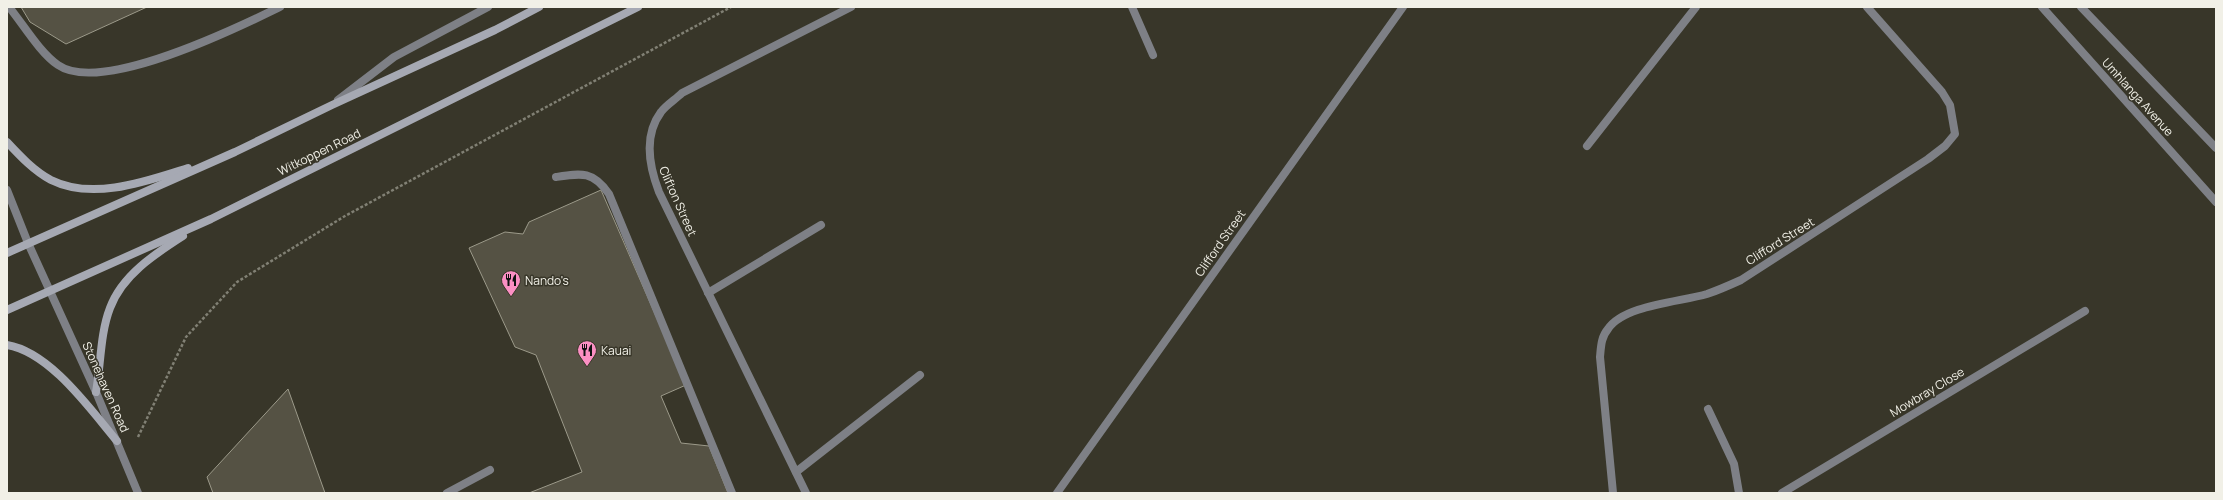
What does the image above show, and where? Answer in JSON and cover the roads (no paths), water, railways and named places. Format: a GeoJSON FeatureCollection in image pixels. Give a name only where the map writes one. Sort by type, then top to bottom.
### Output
{"type":"FeatureCollection","features":[{"type":"Feature","properties":{"kind":"main road"},"geometry":{"type":"LineString","coordinates":[[7,253],[234,152],[495,30],[539,7]]}},
{"type":"Feature","properties":{"kind":"main road","name":"Witkoppen Road"},"geometry":{"type":"LineString","coordinates":[[7,310],[211,219],[638,7]]}},
{"type":"Feature","properties":{"kind":"main road"},"geometry":{"type":"LineString","coordinates":[[7,142],[28,164],[44,176],[63,184],[86,188],[126,186],[234,152]]}},
{"type":"Feature","properties":{"kind":"main road"},"geometry":{"type":"LineString","coordinates":[[96,392],[107,318],[110,307],[121,288],[128,278],[147,261],[211,219]]}},
{"type":"Feature","properties":{"kind":"main road"},"geometry":{"type":"LineString","coordinates":[[7,345],[33,355],[64,380],[117,441]]}},
{"type":"Feature","properties":{"kind":"street"},"geometry":{"type":"LineString","coordinates":[[9,7],[50,58],[59,66],[72,71],[93,72],[126,68],[176,54],[280,7]]}},
{"type":"Feature","properties":{"kind":"street"},"geometry":{"type":"LineString","coordinates":[[332,105],[394,57],[488,7]]}},
{"type":"Feature","properties":{"kind":"street","name":"Clifton Street"},"geometry":{"type":"LineString","coordinates":[[806,493],[659,192],[650,167],[650,134],[661,112],[682,94],[851,7]]}},
{"type":"Feature","properties":{"kind":"street"},"geometry":{"type":"LineString","coordinates":[[1132,7],[1153,55]]}},
{"type":"Feature","properties":{"kind":"street","name":"Clifford Street"},"geometry":{"type":"LineString","coordinates":[[1057,493],[1403,7]]}},
{"type":"Feature","properties":{"kind":"street"},"geometry":{"type":"LineString","coordinates":[[1587,146],[1696,7]]}},
{"type":"Feature","properties":{"kind":"street","name":"Clifford Street"},"geometry":{"type":"LineString","coordinates":[[1613,493],[1600,357],[1602,340],[1608,328],[1617,320],[1638,310],[1709,293],[1741,280],[1928,159],[1945,146],[1955,134],[1950,105],[1942,92],[1867,7]]}},
{"type":"Feature","properties":{"kind":"street","name":"Umhlanga Avenue"},"geometry":{"type":"LineString","coordinates":[[2042,7],[2216,202]]}},
{"type":"Feature","properties":{"kind":"street","name":"Umhlanga Avenue"},"geometry":{"type":"LineString","coordinates":[[2081,7],[2216,148]]}},
{"type":"Feature","properties":{"kind":"street"},"geometry":{"type":"LineString","coordinates":[[556,177],[587,174],[600,182],[609,194],[732,493]]}},
{"type":"Feature","properties":{"kind":"street","name":"Stonehaven Road"},"geometry":{"type":"LineString","coordinates":[[7,190],[28,243],[96,392],[126,461],[138,493]]}},
{"type":"Feature","properties":{"kind":"street"},"geometry":{"type":"LineString","coordinates":[[708,293],[821,225]]}},
{"type":"Feature","properties":{"kind":"street","name":"Mowbray Close"},"geometry":{"type":"LineString","coordinates":[[1782,493],[2085,311]]}},
{"type":"Feature","properties":{"kind":"street"},"geometry":{"type":"LineString","coordinates":[[796,472],[920,375]]}},
{"type":"Feature","properties":{"kind":"street"},"geometry":{"type":"LineString","coordinates":[[1708,409],[1734,464],[1739,493]]}},
{"type":"Feature","properties":{"kind":"street"},"geometry":{"type":"LineString","coordinates":[[447,493],[490,470]]}},
{"type":"Feature","properties":{"kind":"place","name":"Nando's"},"geometry":{"type":"Point","coordinates":[511,297]}},
{"type":"Feature","properties":{"kind":"place","name":"Kauai"},"geometry":{"type":"Point","coordinates":[587,367]}}]}
